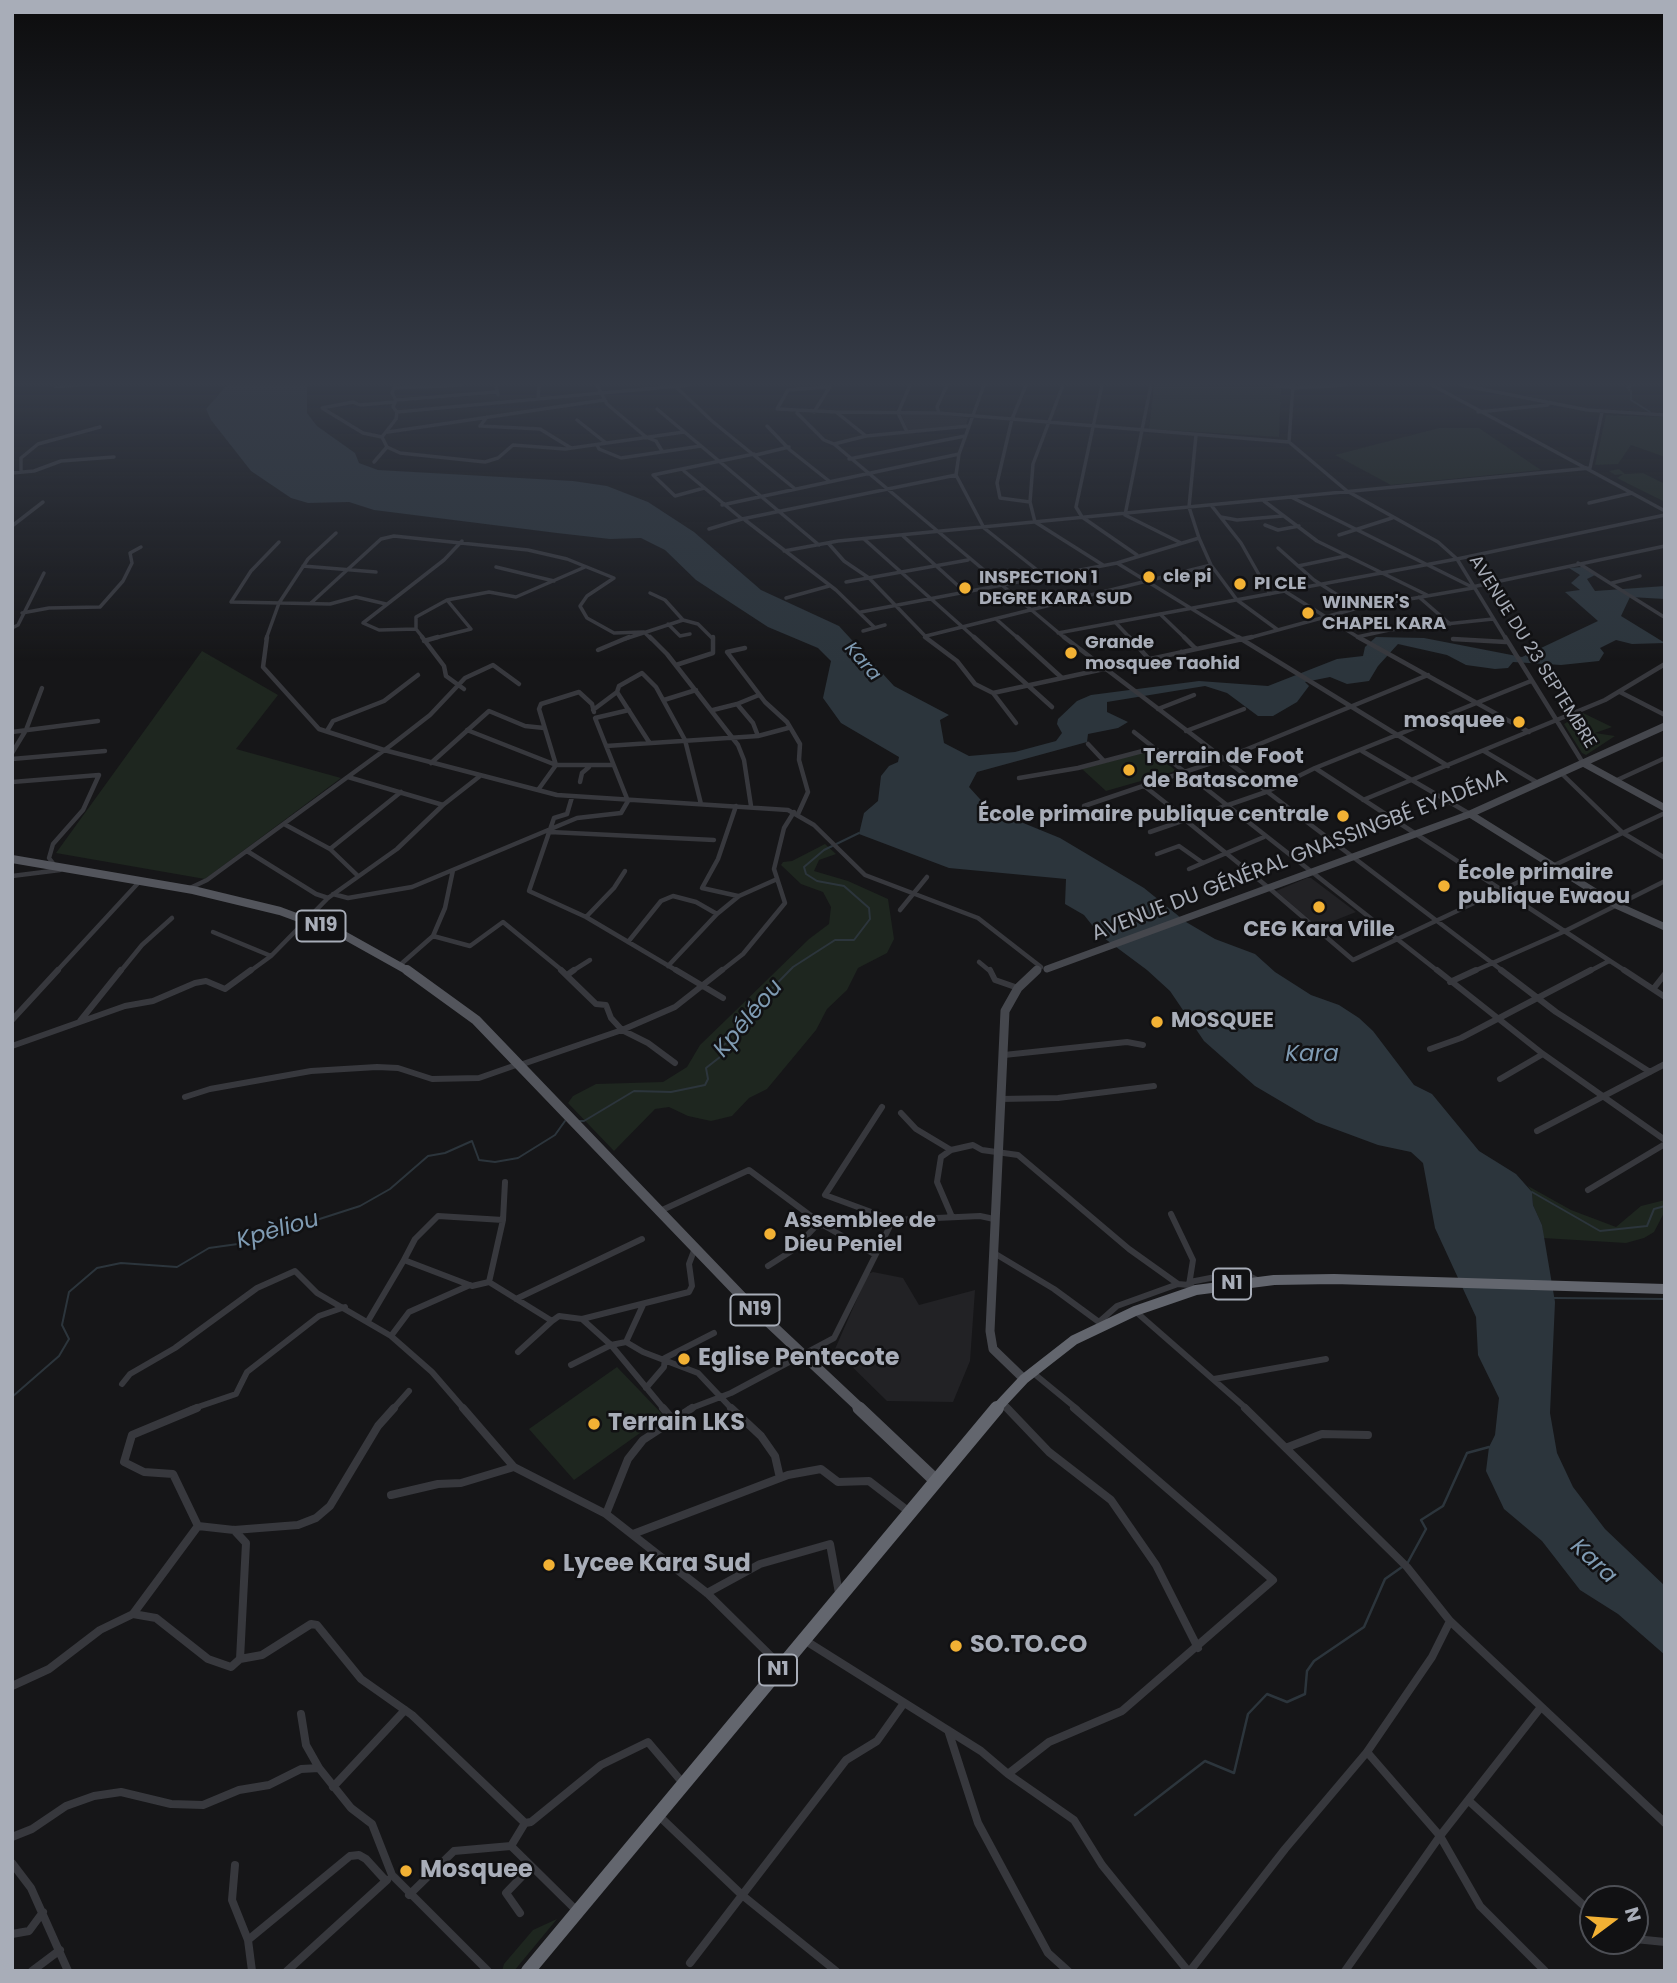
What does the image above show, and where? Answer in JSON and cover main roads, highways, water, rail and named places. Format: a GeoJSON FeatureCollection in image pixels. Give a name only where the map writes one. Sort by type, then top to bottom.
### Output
{"type":"FeatureCollection","features":[{"type":"Feature","properties":{"kind":"highway","name":"N1"},"geometry":{"type":"LineString","coordinates":[[528,1971],[934,1479],[1001,1402],[1059,1350],[1101,1323],[1192,1286],[1258,1281],[1334,1279],[1665,1289]]}},
{"type":"Feature","properties":{"kind":"main road","name":"AVENUE DU GÉNÉRAL GNASSINGBÉ EYADÉMA"},"geometry":{"type":"LineString","coordinates":[[1028,1376],[999,1357],[990,1340],[1005,1011],[1018,988],[1028,977],[1041,969],[1206,912],[1470,814],[1665,726]]}},
{"type":"Feature","properties":{"kind":"main road","name":"AVENUE DU 23 SEPTEMBRE"},"geometry":{"type":"LineString","coordinates":[[1583,763],[1665,811]]}},
{"type":"Feature","properties":{"kind":"main road"},"geometry":{"type":"LineString","coordinates":[[1470,814],[1616,905],[1665,927]]}},
{"type":"Feature","properties":{"kind":"main road","name":"N19"},"geometry":{"type":"LineString","coordinates":[[12,859],[202,892],[304,919],[342,934],[400,965],[476,1020],[659,1212],[803,1357],[934,1479]]}},
{"type":"Feature","properties":{"kind":"water","name":"Kara"},"geometry":{"type":"Polygon","coordinates":[[[261,478],[512,478],[607,486],[648,502],[694,532],[761,590],[839,626],[894,686],[949,715],[940,720],[944,743],[969,756],[1015,752],[1056,741],[1062,733],[1057,724],[1058,719],[1077,701],[1091,695],[1199,681],[1268,686],[1337,659],[1363,656],[1365,647],[1376,637],[1424,638],[1522,657],[1598,621],[1565,592],[1580,590],[1571,583],[1580,575],[1569,568],[1582,567],[1595,575],[1587,579],[1595,591],[1665,586],[1665,599],[1630,597],[1621,616],[1665,643],[1632,644],[1616,640],[1600,648],[1604,653],[1599,661],[1561,665],[1513,662],[1508,668],[1495,669],[1466,665],[1447,655],[1398,644],[1378,666],[1369,681],[1347,684],[1330,677],[1305,682],[1309,686],[1297,702],[1273,716],[1258,716],[1227,693],[1205,686],[1107,702],[1107,712],[1128,722],[1118,728],[1088,734],[1087,742],[977,772],[969,787],[989,809],[1060,838],[1144,888],[1186,922],[1215,939],[1255,954],[1275,972],[1311,995],[1339,1005],[1359,1018],[1373,1031],[1414,1085],[1432,1094],[1479,1151],[1516,1174],[1532,1192],[1533,1205],[1542,1225],[1555,1302],[1550,1413],[1557,1453],[1573,1487],[1605,1529],[1665,1586],[1665,1655],[1618,1614],[1580,1590],[1542,1541],[1504,1509],[1486,1471],[1489,1447],[1495,1435],[1499,1398],[1478,1355],[1476,1317],[1435,1228],[1423,1163],[1411,1152],[1378,1145],[1316,1122],[1255,1086],[1204,1041],[1170,991],[1100,935],[1084,915],[1065,904],[1066,879],[949,868],[859,834],[864,813],[878,801],[881,776],[889,766],[898,762],[899,757],[841,723],[823,698],[831,661],[818,648],[768,627],[696,580],[665,550],[641,538],[610,539],[557,533],[374,510],[349,502],[308,503],[291,498],[261,478]]]}},
{"type":"Feature","properties":{"kind":"waterway","name":"Kpéléou"},"geometry":{"type":"LineString","coordinates":[[578,1121],[584,1121],[634,1091],[671,1092],[705,1085],[708,1079],[706,1068],[720,1057],[722,1046],[728,1042],[733,1031],[751,1018],[749,1012],[793,967],[835,940],[854,940],[870,919],[869,908],[844,886],[817,881],[806,874],[804,867],[824,850],[859,833]]}},
{"type":"Feature","properties":{"kind":"waterway","name":"Kpèliou"},"geometry":{"type":"LineString","coordinates":[[12,1397],[59,1356],[69,1339],[62,1325],[69,1292],[97,1268],[121,1263],[177,1267],[209,1248],[245,1243],[360,1206],[390,1189],[428,1156],[445,1153],[472,1141],[479,1160],[495,1162],[518,1158],[555,1135],[565,1121]]}},
{"type":"Feature","properties":{"kind":"waterway"},"geometry":{"type":"LineString","coordinates":[[1532,1192],[1600,1231],[1647,1226],[1654,1209],[1665,1206]]}},
{"type":"Feature","properties":{"kind":"waterway"},"geometry":{"type":"LineString","coordinates":[[1554,1298],[1665,1299]]}},
{"type":"Feature","properties":{"kind":"waterway"},"geometry":{"type":"LineString","coordinates":[[1407,1564],[1426,1529],[1421,1520],[1443,1506],[1467,1453],[1489,1447]]}},
{"type":"Feature","properties":{"kind":"waterway"},"geometry":{"type":"LineString","coordinates":[[1135,1815],[1205,1761],[1234,1773],[1248,1714],[1267,1694],[1287,1702],[1305,1694],[1307,1671],[1314,1661],[1364,1627],[1385,1579],[1402,1567]]}},
{"type":"Feature","properties":{"kind":"place","name":"cle pi"},"geometry":{"type":"Point","coordinates":[1149,577]}},
{"type":"Feature","properties":{"kind":"place","name":"PI CLE"},"geometry":{"type":"Point","coordinates":[1240,584]}},
{"type":"Feature","properties":{"kind":"place","name":"INSPECTION 1 DEGRE KARA SUD"},"geometry":{"type":"Point","coordinates":[965,588]}},
{"type":"Feature","properties":{"kind":"place","name":"WINNER'S CHAPEL KARA"},"geometry":{"type":"Point","coordinates":[1308,613]}},
{"type":"Feature","properties":{"kind":"place","name":"Grande mosquee Taohid"},"geometry":{"type":"Point","coordinates":[1071,653]}},
{"type":"Feature","properties":{"kind":"place","name":"mosquee"},"geometry":{"type":"Point","coordinates":[1519,722]}},
{"type":"Feature","properties":{"kind":"place","name":"Terrain de Foot de Batascome"},"geometry":{"type":"Point","coordinates":[1129,770]}},
{"type":"Feature","properties":{"kind":"place","name":"École primaire publique centrale"},"geometry":{"type":"Point","coordinates":[1343,816]}},
{"type":"Feature","properties":{"kind":"place","name":"École primaire publique Ewaou"},"geometry":{"type":"Point","coordinates":[1444,886]}},
{"type":"Feature","properties":{"kind":"place","name":"CEG Kara Ville"},"geometry":{"type":"Point","coordinates":[1319,907]}},
{"type":"Feature","properties":{"kind":"place","name":"MOSQUEE"},"geometry":{"type":"Point","coordinates":[1157,1022]}},
{"type":"Feature","properties":{"kind":"place","name":"Assemblee de Dieu Peniel"},"geometry":{"type":"Point","coordinates":[770,1234]}},
{"type":"Feature","properties":{"kind":"place","name":"Eglise Pentecote"},"geometry":{"type":"Point","coordinates":[684,1359]}},
{"type":"Feature","properties":{"kind":"place","name":"Terrain LKS"},"geometry":{"type":"Point","coordinates":[594,1424]}},
{"type":"Feature","properties":{"kind":"place","name":"Lycee Kara Sud"},"geometry":{"type":"Point","coordinates":[549,1565]}},
{"type":"Feature","properties":{"kind":"place","name":"SO.TO.CO"},"geometry":{"type":"Point","coordinates":[956,1646]}},
{"type":"Feature","properties":{"kind":"place","name":"Mosquee"},"geometry":{"type":"Point","coordinates":[406,1871]}}]}
